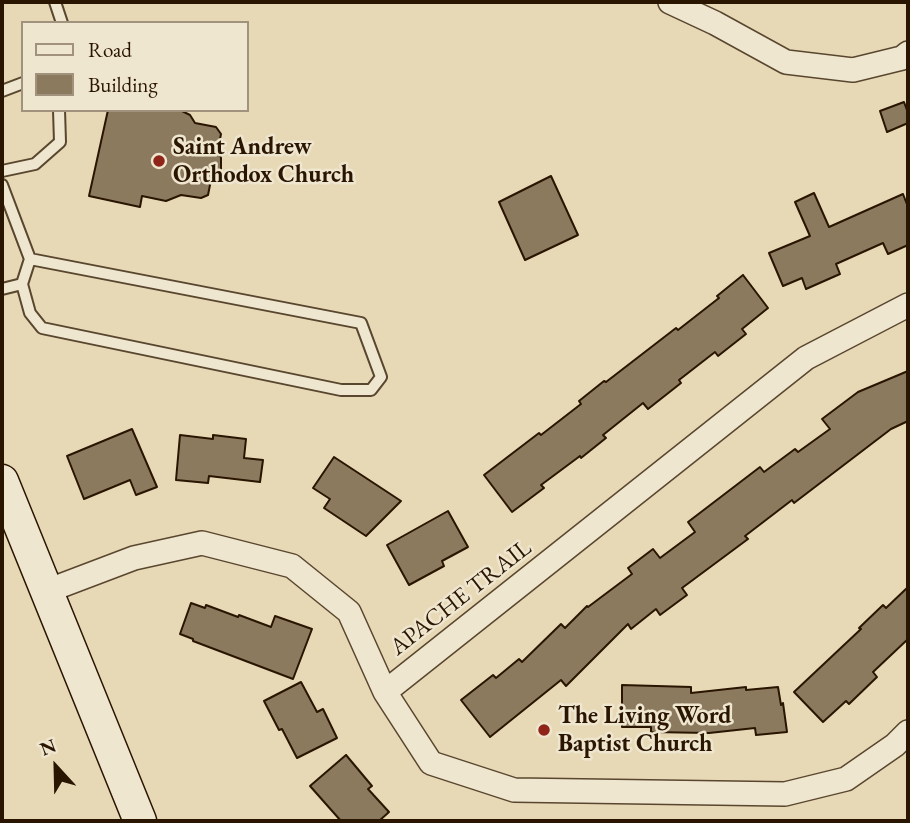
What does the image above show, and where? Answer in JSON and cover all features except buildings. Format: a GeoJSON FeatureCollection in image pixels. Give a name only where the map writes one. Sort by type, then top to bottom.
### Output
{"type":"FeatureCollection","features":[{"type":"Feature","properties":{"kind":"main road"},"geometry":{"type":"LineString","coordinates":[[2,481],[140,821]]}},
{"type":"Feature","properties":{"kind":"street"},"geometry":{"type":"LineString","coordinates":[[670,2],[786,62],[853,70],[902,58],[908,53]]}},
{"type":"Feature","properties":{"kind":"street","name":"APACHE TRAIL"},"geometry":{"type":"LineString","coordinates":[[47,591],[134,558],[202,543],[292,566],[349,612],[385,692],[806,358],[908,304]]}},
{"type":"Feature","properties":{"kind":"street"},"geometry":{"type":"LineString","coordinates":[[385,692],[431,762],[514,790],[785,794],[846,779],[895,745],[908,732]]}},
{"type":"Feature","properties":{"kind":"lane"},"geometry":{"type":"LineString","coordinates":[[55,2],[61,21]]}},
{"type":"Feature","properties":{"kind":"lane"},"geometry":{"type":"LineString","coordinates":[[2,91],[21,84]]}},
{"type":"Feature","properties":{"kind":"lane"},"geometry":{"type":"LineString","coordinates":[[2,171],[35,164],[60,142],[59,112]]}},
{"type":"Feature","properties":{"kind":"lane"},"geometry":{"type":"LineString","coordinates":[[2,186],[30,259],[22,285],[30,313],[41,328],[341,390],[371,390],[381,377],[361,323],[30,259]]}},
{"type":"Feature","properties":{"kind":"lane"},"geometry":{"type":"LineString","coordinates":[[2,289],[22,285]]}},
{"type":"Feature","properties":{"kind":"place","name":"Saint Andrew Orthodox Church"},"geometry":{"type":"Point","coordinates":[159,161]}},
{"type":"Feature","properties":{"kind":"place","name":"The Living Word Baptist Church"},"geometry":{"type":"Point","coordinates":[544,730]}}]}
